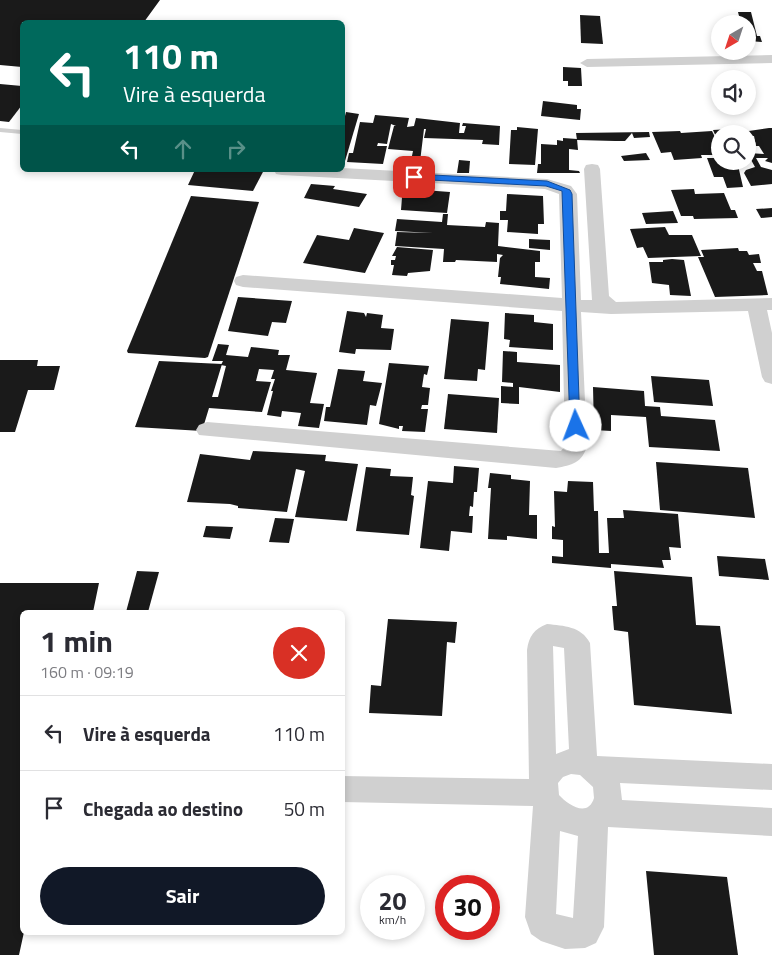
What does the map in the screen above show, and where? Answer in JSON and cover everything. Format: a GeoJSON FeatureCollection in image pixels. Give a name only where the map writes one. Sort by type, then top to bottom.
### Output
{"type":"FeatureCollection","features":[{"type":"Feature","properties":{"kind":"street"},"geometry":{"type":"LineString","coordinates":[[587,64],[772,59]]}},
{"type":"Feature","properties":{"kind":"street"},"geometry":{"type":"LineString","coordinates":[[592,169],[600,298],[610,308]]}},
{"type":"Feature","properties":{"kind":"street"},"geometry":{"type":"LineString","coordinates":[[208,430],[556,460],[567,458],[574,453],[576,446],[568,194],[560,186],[547,184],[320,172]]}},
{"type":"Feature","properties":{"kind":"street"},"geometry":{"type":"LineString","coordinates":[[242,282],[610,308],[764,305],[772,377]]}},
{"type":"Feature","properties":{"kind":"street"},"geometry":{"type":"LineString","coordinates":[[547,635],[568,637],[576,643],[589,766],[604,779],[609,790],[608,802],[599,816],[588,927],[585,932],[580,933],[550,930],[541,923],[540,918],[545,792],[540,650],[541,641],[547,635]]}},
{"type":"Feature","properties":{"kind":"street"},"geometry":{"type":"LineString","coordinates":[[772,777],[589,766],[571,761],[559,764],[549,770],[545,792],[556,814],[568,821],[582,823],[599,816],[772,822]]}},
{"type":"Feature","properties":{"kind":"street"},"geometry":{"type":"LineString","coordinates":[[345,789],[545,792]]}},
{"type":"Feature","properties":{"kind":"lane"},"geometry":{"type":"LineString","coordinates":[[0,130],[20,132]]}},
{"type":"Feature","properties":{"kind":"building"},"geometry":{"type":"Polygon","coordinates":[[[0,0],[160,0],[145,20],[20,20],[20,67],[0,65],[0,0]]]}},
{"type":"Feature","properties":{"kind":"building"},"geometry":{"type":"Polygon","coordinates":[[[738,12],[751,12],[752,15],[739,15],[738,12]]]}},
{"type":"Feature","properties":{"kind":"building"},"geometry":{"type":"Polygon","coordinates":[[[580,15],[600,16],[603,44],[581,43],[580,15]]]}},
{"type":"Feature","properties":{"kind":"building"},"geometry":{"type":"Polygon","coordinates":[[[756,32],[757,36],[760,36],[762,42],[756,42],[756,32]]]}},
{"type":"Feature","properties":{"kind":"building"},"geometry":{"type":"Polygon","coordinates":[[[563,67],[581,68],[582,86],[568,86],[568,81],[563,81],[563,67]]]}},
{"type":"Feature","properties":{"kind":"building"},"geometry":{"type":"Polygon","coordinates":[[[0,84],[20,86],[20,108],[9,122],[0,121],[0,84]]]}},
{"type":"Feature","properties":{"kind":"building"},"geometry":{"type":"Polygon","coordinates":[[[543,101],[577,105],[577,109],[581,109],[580,120],[541,116],[543,101]]]}},
{"type":"Feature","properties":{"kind":"building"},"geometry":{"type":"Polygon","coordinates":[[[346,112],[359,114],[345,161],[346,112]]]}},
{"type":"Feature","properties":{"kind":"building"},"geometry":{"type":"Polygon","coordinates":[[[375,115],[409,118],[407,127],[414,126],[416,118],[460,123],[459,133],[464,133],[466,126],[462,126],[463,123],[500,126],[499,145],[482,144],[483,140],[424,138],[426,129],[424,129],[419,170],[409,170],[413,151],[388,149],[394,126],[396,126],[391,124],[387,144],[378,143],[377,146],[387,146],[383,164],[347,162],[349,153],[353,153],[360,122],[373,123],[375,115]]]}},
{"type":"Feature","properties":{"kind":"building"},"geometry":{"type":"Polygon","coordinates":[[[517,127],[538,129],[535,165],[509,164],[511,130],[517,130],[517,127]]]}},
{"type":"Feature","properties":{"kind":"building"},"geometry":{"type":"Polygon","coordinates":[[[772,128],[772,163],[765,161],[768,158],[756,158],[756,154],[764,154],[759,146],[756,146],[756,130],[772,128]]]}},
{"type":"Feature","properties":{"kind":"building"},"geometry":{"type":"Polygon","coordinates":[[[711,131],[711,155],[701,155],[702,158],[674,160],[671,152],[661,153],[652,132],[711,131]]]}},
{"type":"Feature","properties":{"kind":"building"},"geometry":{"type":"Polygon","coordinates":[[[649,132],[650,137],[634,138],[632,133],[625,141],[577,140],[576,133],[649,132]]]}},
{"type":"Feature","properties":{"kind":"building"},"geometry":{"type":"Polygon","coordinates":[[[563,138],[577,139],[578,150],[569,149],[569,170],[579,171],[580,173],[537,173],[538,164],[541,164],[541,144],[557,145],[557,140],[563,141],[563,138]]]}},
{"type":"Feature","properties":{"kind":"building"},"geometry":{"type":"Polygon","coordinates":[[[646,153],[650,160],[624,161],[621,156],[646,153]]]}},
{"type":"Feature","properties":{"kind":"building"},"geometry":{"type":"Polygon","coordinates":[[[707,158],[711,158],[711,169],[707,158]]]}},
{"type":"Feature","properties":{"kind":"building"},"geometry":{"type":"Polygon","coordinates":[[[756,158],[761,167],[772,170],[772,184],[751,186],[744,173],[746,170],[756,170],[756,158]]]}},
{"type":"Feature","properties":{"kind":"building"},"geometry":{"type":"Polygon","coordinates":[[[459,160],[470,161],[469,173],[457,173],[459,160]]]}},
{"type":"Feature","properties":{"kind":"building"},"geometry":{"type":"Polygon","coordinates":[[[711,170],[739,170],[743,187],[727,188],[723,177],[714,177],[711,170]]]}},
{"type":"Feature","properties":{"kind":"building"},"geometry":{"type":"Polygon","coordinates":[[[194,172],[263,172],[253,191],[188,185],[194,172]]]}},
{"type":"Feature","properties":{"kind":"building"},"geometry":{"type":"Polygon","coordinates":[[[311,184],[335,186],[333,189],[367,194],[359,207],[304,198],[311,184]]]}},
{"type":"Feature","properties":{"kind":"building"},"geometry":{"type":"Polygon","coordinates":[[[403,185],[424,186],[423,190],[450,192],[447,213],[401,210],[403,185]]]}},
{"type":"Feature","properties":{"kind":"building"},"geometry":{"type":"Polygon","coordinates":[[[694,189],[695,194],[724,193],[731,210],[735,210],[738,218],[694,219],[693,216],[681,216],[671,190],[694,189]]]}},
{"type":"Feature","properties":{"kind":"building"},"geometry":{"type":"Polygon","coordinates":[[[507,194],[543,196],[544,224],[538,224],[538,234],[507,232],[508,220],[500,220],[500,211],[506,211],[507,194]]]}},
{"type":"Feature","properties":{"kind":"building"},"geometry":{"type":"Polygon","coordinates":[[[191,196],[259,202],[208,357],[128,353],[127,351],[191,196]]]}},
{"type":"Feature","properties":{"kind":"building"},"geometry":{"type":"Polygon","coordinates":[[[772,208],[772,217],[761,218],[756,209],[772,208]]]}},
{"type":"Feature","properties":{"kind":"building"},"geometry":{"type":"Polygon","coordinates":[[[673,211],[678,223],[646,224],[642,213],[673,211]]]}},
{"type":"Feature","properties":{"kind":"building"},"geometry":{"type":"Polygon","coordinates":[[[443,214],[448,214],[447,225],[485,227],[486,222],[499,223],[498,246],[540,251],[540,262],[535,262],[535,277],[550,278],[549,289],[500,284],[501,277],[498,277],[500,258],[503,255],[497,254],[497,262],[456,260],[455,262],[443,262],[444,249],[395,246],[397,232],[433,233],[395,231],[397,219],[442,222],[443,214]]]}},
{"type":"Feature","properties":{"kind":"building"},"geometry":{"type":"Polygon","coordinates":[[[665,227],[669,235],[692,235],[701,256],[648,258],[643,247],[637,248],[630,229],[665,227]]]}},
{"type":"Feature","properties":{"kind":"building"},"geometry":{"type":"Polygon","coordinates":[[[354,228],[384,233],[365,273],[303,263],[317,235],[349,240],[354,228]]]}},
{"type":"Feature","properties":{"kind":"building"},"geometry":{"type":"Polygon","coordinates":[[[529,239],[550,240],[550,250],[529,248],[529,239]]]}},
{"type":"Feature","properties":{"kind":"building"},"geometry":{"type":"Polygon","coordinates":[[[397,247],[433,250],[430,271],[408,273],[407,276],[392,275],[394,265],[391,265],[391,260],[395,260],[396,256],[392,256],[397,247]]]}},
{"type":"Feature","properties":{"kind":"building"},"geometry":{"type":"Polygon","coordinates":[[[738,248],[739,251],[747,251],[749,255],[759,254],[761,263],[753,263],[757,271],[762,271],[768,295],[715,297],[698,257],[704,257],[701,250],[738,248]]]}},
{"type":"Feature","properties":{"kind":"building"},"geometry":{"type":"Polygon","coordinates":[[[663,260],[684,260],[691,296],[670,295],[669,285],[652,283],[649,262],[663,262],[663,260]]]}},
{"type":"Feature","properties":{"kind":"building"},"geometry":{"type":"Polygon","coordinates":[[[238,297],[292,301],[286,323],[272,322],[268,336],[228,331],[238,297]]]}},
{"type":"Feature","properties":{"kind":"building"},"geometry":{"type":"Polygon","coordinates":[[[347,311],[364,313],[366,317],[367,313],[383,315],[381,328],[394,329],[391,350],[356,349],[355,354],[339,352],[347,311]]]}},
{"type":"Feature","properties":{"kind":"building"},"geometry":{"type":"Polygon","coordinates":[[[505,313],[534,315],[534,322],[553,324],[553,350],[509,347],[510,340],[504,339],[505,313]]]}},
{"type":"Feature","properties":{"kind":"building"},"geometry":{"type":"Polygon","coordinates":[[[451,319],[489,322],[485,370],[478,369],[477,381],[444,379],[451,319]]]}},
{"type":"Feature","properties":{"kind":"building"},"geometry":{"type":"Polygon","coordinates":[[[218,344],[229,345],[226,355],[248,357],[251,347],[279,350],[278,355],[290,355],[286,370],[317,373],[310,403],[324,404],[319,428],[298,426],[301,413],[282,411],[281,417],[267,415],[275,379],[271,379],[274,370],[259,369],[256,381],[271,382],[262,412],[209,408],[202,431],[135,427],[159,361],[222,364],[223,361],[212,361],[218,344]],[[222,365],[212,397],[218,397],[226,366],[222,365]]]}},
{"type":"Feature","properties":{"kind":"building"},"geometry":{"type":"Polygon","coordinates":[[[503,351],[517,352],[517,362],[560,365],[560,392],[519,387],[519,404],[501,403],[501,386],[513,387],[513,383],[502,382],[503,351]]]}},
{"type":"Feature","properties":{"kind":"building"},"geometry":{"type":"Polygon","coordinates":[[[0,360],[38,360],[37,366],[60,366],[54,390],[28,390],[15,432],[0,432],[0,360]]]}},
{"type":"Feature","properties":{"kind":"building"},"geometry":{"type":"Polygon","coordinates":[[[389,363],[429,366],[427,375],[424,374],[422,387],[430,388],[428,405],[422,405],[421,409],[428,409],[425,432],[402,431],[403,426],[399,426],[399,429],[379,424],[389,363]]]}},
{"type":"Feature","properties":{"kind":"building"},"geometry":{"type":"Polygon","coordinates":[[[338,369],[365,371],[363,381],[382,383],[376,406],[370,405],[367,425],[324,421],[326,407],[330,407],[338,369]]]}},
{"type":"Feature","properties":{"kind":"building"},"geometry":{"type":"Polygon","coordinates":[[[651,376],[709,380],[713,406],[654,402],[651,376]]]}},
{"type":"Feature","properties":{"kind":"building"},"geometry":{"type":"Polygon","coordinates":[[[593,387],[644,391],[645,406],[660,407],[661,416],[715,420],[720,451],[649,447],[646,417],[611,415],[611,431],[594,430],[593,387]]]}},
{"type":"Feature","properties":{"kind":"building"},"geometry":{"type":"Polygon","coordinates":[[[448,394],[499,398],[497,433],[444,429],[448,394]]]}},
{"type":"Feature","properties":{"kind":"building"},"geometry":{"type":"Polygon","coordinates":[[[253,451],[326,455],[325,461],[358,464],[347,521],[295,517],[305,471],[296,469],[287,512],[238,508],[238,506],[230,504],[187,502],[200,454],[250,460],[253,451]]]}},
{"type":"Feature","properties":{"kind":"building"},"geometry":{"type":"Polygon","coordinates":[[[656,462],[748,468],[755,518],[660,510],[656,462]]]}},
{"type":"Feature","properties":{"kind":"building"},"geometry":{"type":"Polygon","coordinates":[[[454,466],[479,468],[477,492],[474,492],[473,507],[470,506],[469,516],[473,516],[472,533],[451,531],[449,551],[420,548],[428,481],[453,483],[454,466]]]}},
{"type":"Feature","properties":{"kind":"building"},"geometry":{"type":"Polygon","coordinates":[[[366,467],[391,469],[390,476],[413,477],[411,495],[414,496],[409,535],[356,531],[366,467]]]}},
{"type":"Feature","properties":{"kind":"building"},"geometry":{"type":"Polygon","coordinates":[[[490,473],[511,475],[511,479],[530,481],[529,515],[537,515],[537,539],[507,536],[507,540],[488,539],[491,488],[488,488],[490,473]]]}},
{"type":"Feature","properties":{"kind":"building"},"geometry":{"type":"Polygon","coordinates":[[[568,481],[593,482],[594,511],[598,511],[599,553],[609,553],[607,518],[624,518],[623,510],[678,514],[681,548],[669,547],[671,560],[662,560],[664,568],[611,564],[611,568],[552,563],[552,556],[563,557],[563,540],[552,539],[552,526],[555,527],[554,491],[567,492],[568,481]]]}},
{"type":"Feature","properties":{"kind":"building"},"geometry":{"type":"Polygon","coordinates":[[[275,518],[294,519],[289,543],[269,542],[275,518]]]}},
{"type":"Feature","properties":{"kind":"building"},"geometry":{"type":"Polygon","coordinates":[[[206,526],[233,527],[230,539],[203,537],[206,526]]]}},
{"type":"Feature","properties":{"kind":"building"},"geometry":{"type":"Polygon","coordinates":[[[717,556],[765,559],[769,580],[719,576],[717,556]]]}},
{"type":"Feature","properties":{"kind":"building"},"geometry":{"type":"Polygon","coordinates":[[[137,571],[159,572],[149,610],[127,610],[137,571]]]}},
{"type":"Feature","properties":{"kind":"building"},"geometry":{"type":"Polygon","coordinates":[[[614,571],[692,577],[696,625],[720,626],[732,714],[634,705],[628,632],[614,630],[612,606],[617,606],[614,571]]]}},
{"type":"Feature","properties":{"kind":"building"},"geometry":{"type":"Polygon","coordinates":[[[0,583],[99,583],[93,610],[20,610],[20,935],[23,935],[19,955],[0,955],[0,583]]]}},
{"type":"Feature","properties":{"kind":"building"},"geometry":{"type":"Polygon","coordinates":[[[388,619],[457,622],[455,643],[447,642],[442,716],[369,713],[371,685],[381,686],[388,619]]]}},
{"type":"Feature","properties":{"kind":"building"},"geometry":{"type":"Polygon","coordinates":[[[646,871],[727,877],[738,955],[654,955],[646,871]]]}},
{"type":"Feature","properties":{"kind":"route"},"geometry":{"type":"LineString","coordinates":[[414,177],[547,184],[560,186],[568,194],[576,426]]}}]}
